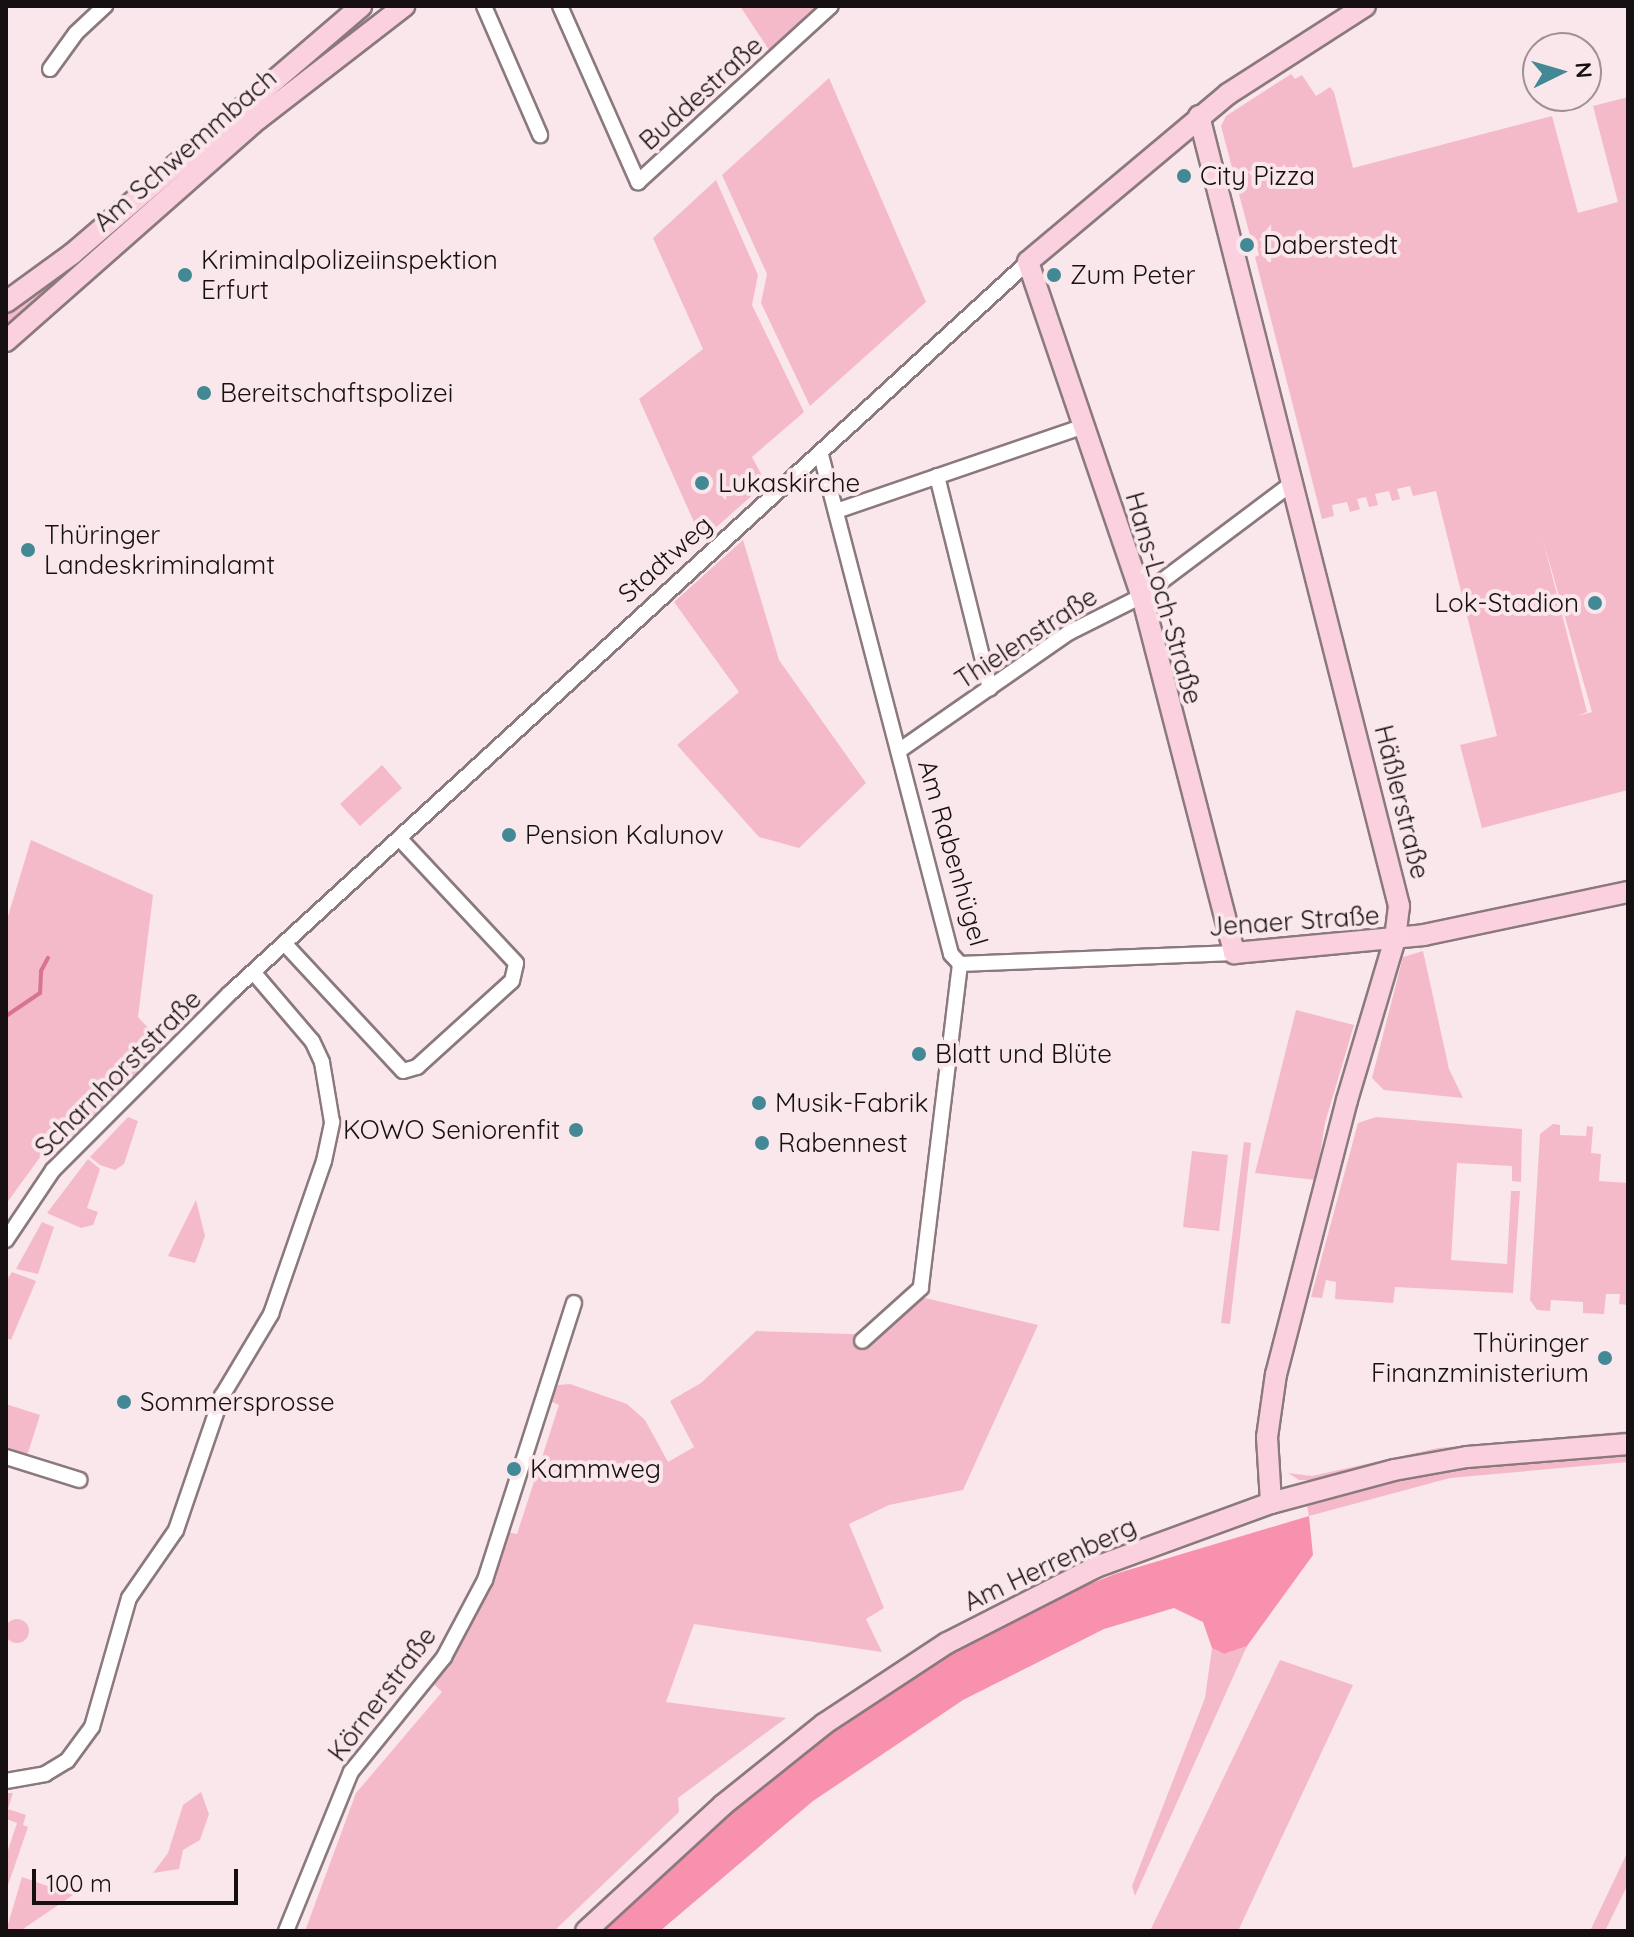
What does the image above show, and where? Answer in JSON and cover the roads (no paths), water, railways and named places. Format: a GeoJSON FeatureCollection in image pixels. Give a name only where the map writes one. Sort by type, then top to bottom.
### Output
{"type":"FeatureCollection","features":[{"type":"Feature","properties":{"kind":"street"},"geometry":{"type":"LineString","coordinates":[[50,69],[76,33],[105,6]]}},
{"type":"Feature","properties":{"kind":"street","name":"Am Schwemmbach"},"geometry":{"type":"LineString","coordinates":[[6,341],[361,6]]}},
{"type":"Feature","properties":{"kind":"street","name":"Am Schwemmbach"},"geometry":{"type":"LineString","coordinates":[[6,302],[404,6]]}},
{"type":"Feature","properties":{"kind":"street"},"geometry":{"type":"LineString","coordinates":[[484,6],[540,135]]}},
{"type":"Feature","properties":{"kind":"street","name":"Buddestraße"},"geometry":{"type":"LineString","coordinates":[[560,6],[638,182],[831,6]]}},
{"type":"Feature","properties":{"kind":"street","name":"Stadtweg"},"geometry":{"type":"LineString","coordinates":[[281,947],[1028,262],[1199,116],[1365,6]]}},
{"type":"Feature","properties":{"kind":"street","name":"Häßlerstraße"},"geometry":{"type":"LineString","coordinates":[[1199,116],[1396,883],[1395,939],[1347,1100],[1276,1374],[1267,1437],[1271,1503]]}},
{"type":"Feature","properties":{"kind":"street","name":"Hans-Loch-Straße"},"geometry":{"type":"LineString","coordinates":[[1028,262],[1142,596],[1234,953]]}},
{"type":"Feature","properties":{"kind":"street"},"geometry":{"type":"LineString","coordinates":[[836,511],[1084,426]]}},
{"type":"Feature","properties":{"kind":"street","name":"Am Rabenhügel"},"geometry":{"type":"LineString","coordinates":[[821,455],[951,954],[960,964],[921,1288],[862,1341]]}},
{"type":"Feature","properties":{"kind":"street"},"geometry":{"type":"LineString","coordinates":[[937,476],[990,689]]}},
{"type":"Feature","properties":{"kind":"street","name":"Thielenstraße"},"geometry":{"type":"LineString","coordinates":[[900,750],[1080,626],[1142,596],[1294,482]]}},
{"type":"Feature","properties":{"kind":"street"},"geometry":{"type":"LineString","coordinates":[[281,947],[403,1071],[417,1067],[512,981],[516,963],[400,839]]}},
{"type":"Feature","properties":{"kind":"street","name":"Jenaer Straße"},"geometry":{"type":"LineString","coordinates":[[960,964],[1234,953],[1395,939],[1628,892]]}},
{"type":"Feature","properties":{"kind":"street","name":"Scharnhorststraße"},"geometry":{"type":"LineString","coordinates":[[6,1240],[53,1170],[112,1106],[281,947]]}},
{"type":"Feature","properties":{"kind":"street"},"geometry":{"type":"LineString","coordinates":[[6,1781],[45,1774],[67,1761],[92,1727],[129,1598],[176,1530],[222,1396],[271,1314],[324,1161],[332,1122],[322,1062],[312,1041],[254,973]]}},
{"type":"Feature","properties":{"kind":"street","name":"Körnerstraße"},"geometry":{"type":"LineString","coordinates":[[286,1931],[351,1772],[435,1670],[485,1580],[574,1303]]}},
{"type":"Feature","properties":{"kind":"street","name":"Am Herrenberg"},"geometry":{"type":"LineString","coordinates":[[586,1931],[723,1805],[905,1668],[1096,1567],[1271,1503],[1467,1457],[1628,1444]]}},
{"type":"Feature","properties":{"kind":"street"},"geometry":{"type":"LineString","coordinates":[[6,1457],[80,1480]]}},
{"type":"Feature","properties":{"kind":"waterway"},"geometry":{"type":"LineString","coordinates":[[6,1016],[40,993],[41,971],[48,958]]}},
{"type":"Feature","properties":{"kind":"place","name":"City Pizza"},"geometry":{"type":"Point","coordinates":[1184,176]}},
{"type":"Feature","properties":{"kind":"place","name":"Daberstedt"},"geometry":{"type":"Point","coordinates":[1247,245]}},
{"type":"Feature","properties":{"kind":"place","name":"Kriminalpolizeiinspektion Erfurt"},"geometry":{"type":"Point","coordinates":[185,275]}},
{"type":"Feature","properties":{"kind":"place","name":"Zum Peter"},"geometry":{"type":"Point","coordinates":[1054,275]}},
{"type":"Feature","properties":{"kind":"place","name":"Bereitschaftspolizei"},"geometry":{"type":"Point","coordinates":[204,393]}},
{"type":"Feature","properties":{"kind":"place","name":"Lukaskirche"},"geometry":{"type":"Point","coordinates":[702,483]}},
{"type":"Feature","properties":{"kind":"place","name":"Thüringer Landeskriminalamt"},"geometry":{"type":"Point","coordinates":[28,550]}},
{"type":"Feature","properties":{"kind":"place","name":"Lok-Stadion"},"geometry":{"type":"Point","coordinates":[1595,603]}},
{"type":"Feature","properties":{"kind":"place","name":"Pension Kalunov"},"geometry":{"type":"Point","coordinates":[509,835]}},
{"type":"Feature","properties":{"kind":"place","name":"Blatt und Blüte"},"geometry":{"type":"Point","coordinates":[919,1054]}},
{"type":"Feature","properties":{"kind":"place","name":"Musik-Fabrik"},"geometry":{"type":"Point","coordinates":[759,1103]}},
{"type":"Feature","properties":{"kind":"place","name":"KOWO Seniorenfit"},"geometry":{"type":"Point","coordinates":[576,1130]}},
{"type":"Feature","properties":{"kind":"place","name":"Rabennest"},"geometry":{"type":"Point","coordinates":[762,1143]}},
{"type":"Feature","properties":{"kind":"place","name":"Thüringer Finanzministerium"},"geometry":{"type":"Point","coordinates":[1605,1358]}},
{"type":"Feature","properties":{"kind":"place","name":"Sommersprosse"},"geometry":{"type":"Point","coordinates":[124,1402]}},
{"type":"Feature","properties":{"kind":"place","name":"Kammweg"},"geometry":{"type":"Point","coordinates":[514,1469]}}]}
